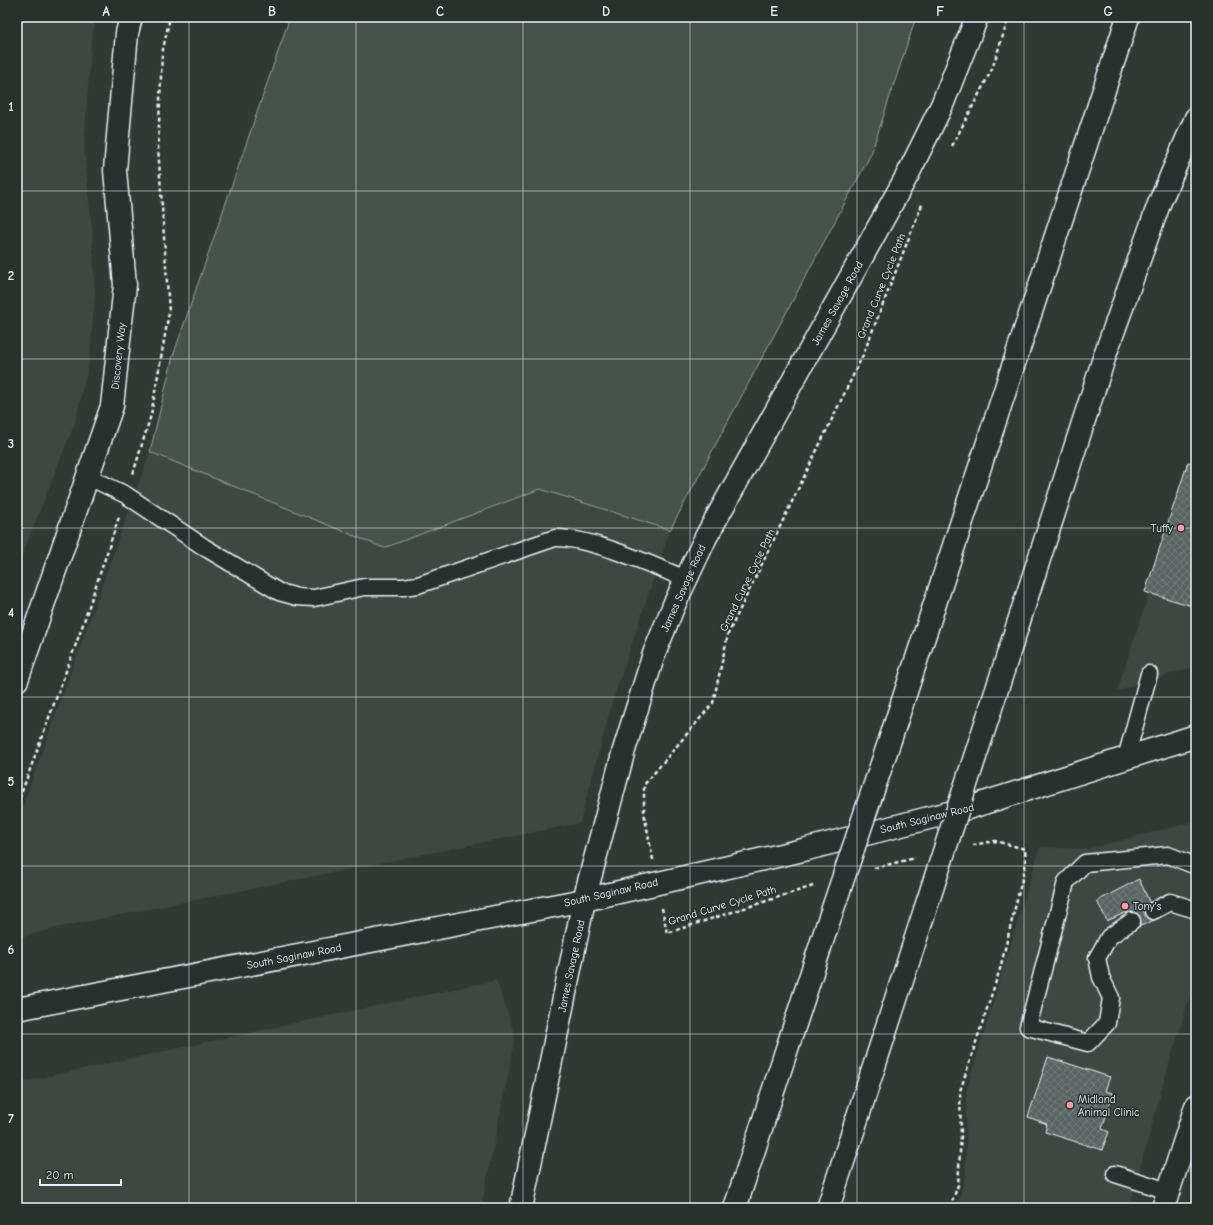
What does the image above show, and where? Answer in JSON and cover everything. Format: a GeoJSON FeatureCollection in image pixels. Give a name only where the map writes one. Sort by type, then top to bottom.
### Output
{"type":"FeatureCollection","features":[{"type":"Feature","properties":{"kind":"main road","name":"Discovery Way"},"geometry":{"type":"LineString","coordinates":[[17,680],[112,406],[125,285],[115,170],[127,33],[131,17]]}},
{"type":"Feature","properties":{"kind":"main road","name":"James Savage Road"},"geometry":{"type":"LineString","coordinates":[[521,1208],[584,900],[604,823],[646,678],[663,632],[706,537],[912,168],[942,105],[977,17]]}},
{"type":"Feature","properties":{"kind":"main road"},"geometry":{"type":"LineString","coordinates":[[735,1208],[1128,17]]}},
{"type":"Feature","properties":{"kind":"main road"},"geometry":{"type":"LineString","coordinates":[[828,1208],[1106,352],[1173,169],[1196,118]]}},
{"type":"Feature","properties":{"kind":"main road","name":"South Saginaw Road"},"geometry":{"type":"LineString","coordinates":[[17,1009],[584,900],[657,882],[802,850],[968,808],[1196,736]]}},
{"type":"Feature","properties":{"kind":"main road"},"geometry":{"type":"LineString","coordinates":[[1166,1200],[1196,1106]]}},
{"type":"Feature","properties":{"kind":"lane"},"geometry":{"type":"LineString","coordinates":[[87,476],[126,495],[204,546],[280,592],[297,598],[314,598],[364,587],[403,587],[418,585],[555,538],[568,538],[583,542],[686,579]]}},
{"type":"Feature","properties":{"kind":"lane"},"geometry":{"type":"LineString","coordinates":[[1126,758],[1149,674]]}},
{"type":"Feature","properties":{"kind":"lane"},"geometry":{"type":"LineString","coordinates":[[1132,921],[1109,937],[1097,958],[1101,977],[1111,998],[1107,1023],[1088,1043],[1028,1027],[1066,882],[1080,868],[1086,863],[1168,855],[1196,866]]}},
{"type":"Feature","properties":{"kind":"lane"},"geometry":{"type":"LineString","coordinates":[[1153,911],[1170,902],[1196,910]]}},
{"type":"Feature","properties":{"kind":"lane"},"geometry":{"type":"LineString","coordinates":[[1115,1174],[1166,1200]]}},
{"type":"Feature","properties":{"kind":"path"},"geometry":{"type":"LineString","coordinates":[[950,150],[992,69],[1009,17]]}},
{"type":"Feature","properties":{"kind":"path","name":"Grand Curve Cycle Path"},"geometry":{"type":"LineString","coordinates":[[819,884],[667,933],[644,813],[644,785],[713,703],[728,634],[863,355],[926,198]]}},
{"type":"Feature","properties":{"kind":"path"},"geometry":{"type":"LineString","coordinates":[[950,1208],[958,1185],[961,1136],[960,1091],[1000,969],[1026,863],[1025,849],[995,841],[971,846]]}},
{"type":"Feature","properties":{"kind":"path"},"geometry":{"type":"LineString","coordinates":[[872,869],[917,857]]}},
{"type":"Feature","properties":{"kind":"shaded area"},"geometry":{"type":"Polygon","coordinates":[[[17,17],[96,17],[91,43],[84,148],[92,230],[95,291],[90,358],[75,423],[17,568],[17,17]]]}},
{"type":"Feature","properties":{"kind":"shaded area"},"geometry":{"type":"Polygon","coordinates":[[[290,17],[916,17],[871,154],[670,530],[540,489],[384,548],[150,452],[173,356],[290,17]]]}},
{"type":"Feature","properties":{"kind":"shaded area"},"geometry":{"type":"Polygon","coordinates":[[[1196,451],[1196,666],[1117,691],[1196,451]]]}},
{"type":"Feature","properties":{"kind":"shaded area"},"geometry":{"type":"Polygon","coordinates":[[[150,452],[384,548],[540,489],[670,530],[612,703],[580,823],[60,927],[17,938],[17,822],[150,452]]]}},
{"type":"Feature","properties":{"kind":"shaded area"},"geometry":{"type":"Polygon","coordinates":[[[1196,821],[1196,977],[1170,1060],[1129,1208],[956,1208],[966,1175],[966,1092],[1040,847],[1088,849],[1196,821]]]}},
{"type":"Feature","properties":{"kind":"shaded area"},"geometry":{"type":"Polygon","coordinates":[[[496,980],[514,1031],[515,1041],[481,1208],[17,1208],[17,1083],[496,980]]]}},
{"type":"Feature","properties":{"kind":"building","name":"Tuffy"},"geometry":{"type":"Polygon","coordinates":[[[1188,462],[1196,464],[1196,607],[1145,592],[1188,462]]]}},
{"type":"Feature","properties":{"kind":"building","name":"Tony's"},"geometry":{"type":"Polygon","coordinates":[[[1139,879],[1157,919],[1136,928],[1127,912],[1107,921],[1097,901],[1139,879]]]}},
{"type":"Feature","properties":{"kind":"building","name":"Midland Animal Clinic"},"geometry":{"type":"Polygon","coordinates":[[[1048,1057],[1110,1077],[1105,1091],[1113,1093],[1102,1129],[1109,1132],[1102,1150],[1045,1132],[1047,1124],[1028,1117],[1048,1057]]]}},
{"type":"Feature","properties":{"kind":"place","name":"Tuffy"},"geometry":{"type":"Point","coordinates":[1181,528]}},
{"type":"Feature","properties":{"kind":"place","name":"Tony's"},"geometry":{"type":"Point","coordinates":[1125,906]}},
{"type":"Feature","properties":{"kind":"place","name":"Midland Animal Clinic"},"geometry":{"type":"Point","coordinates":[1070,1105]}}]}
